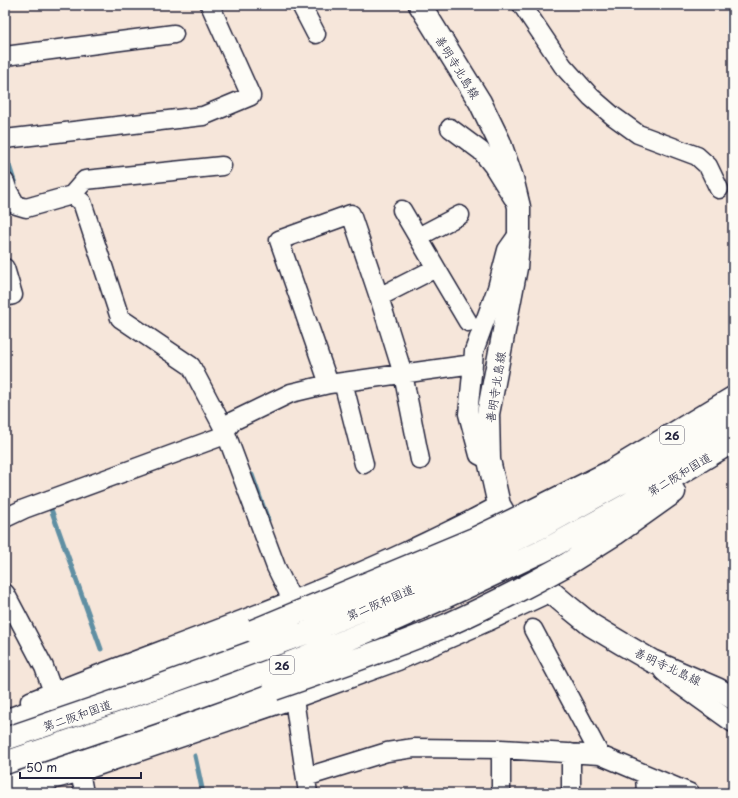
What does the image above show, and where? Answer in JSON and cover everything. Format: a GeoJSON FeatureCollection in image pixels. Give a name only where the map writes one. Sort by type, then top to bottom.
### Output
{"type":"FeatureCollection","features":[{"type":"Feature","properties":{"kind":"main road","name":"善明寺北島線"},"geometry":{"type":"LineString","coordinates":[[420,5],[480,102],[499,141],[512,178],[519,207],[519,233],[516,268],[488,414],[489,460],[499,505],[551,592],[591,625],[652,660],[717,689],[733,698]]}},
{"type":"Feature","properties":{"kind":"main road","name":"26"},"geometry":{"type":"LineString","coordinates":[[5,721],[253,631],[474,539],[537,519],[613,479],[733,398]]}},
{"type":"Feature","properties":{"kind":"main road","name":"第二阪和国道"},"geometry":{"type":"LineString","coordinates":[[613,479],[682,449],[733,415]]}},
{"type":"Feature","properties":{"kind":"main road","name":"第二阪和国道"},"geometry":{"type":"LineString","coordinates":[[5,763],[314,654],[437,601],[552,547],[632,512],[733,441]]}},
{"type":"Feature","properties":{"kind":"main road","name":"26"},"geometry":{"type":"LineString","coordinates":[[5,784],[388,649],[447,625],[564,566],[615,534],[632,512],[733,448]]}},
{"type":"Feature","properties":{"kind":"main road","name":"第二阪和国道"},"geometry":{"type":"LineString","coordinates":[[5,739],[157,687],[306,633],[428,582],[537,519]]}},
{"type":"Feature","properties":{"kind":"street"},"geometry":{"type":"LineString","coordinates":[[7,139],[203,116],[251,96],[210,5]]}},
{"type":"Feature","properties":{"kind":"street"},"geometry":{"type":"LineString","coordinates":[[522,5],[563,66],[591,97],[613,116],[638,134],[696,156],[708,166],[719,189]]}},
{"type":"Feature","properties":{"kind":"street"},"geometry":{"type":"LineString","coordinates":[[303,6],[316,34]]}},
{"type":"Feature","properties":{"kind":"street"},"geometry":{"type":"LineString","coordinates":[[5,56],[174,34]]}},
{"type":"Feature","properties":{"kind":"street"},"geometry":{"type":"LineString","coordinates":[[450,128],[481,151],[519,207]]}},
{"type":"Feature","properties":{"kind":"street"},"geometry":{"type":"LineString","coordinates":[[5,215],[75,192],[85,180],[222,166]]}},
{"type":"Feature","properties":{"kind":"street"},"geometry":{"type":"LineString","coordinates":[[5,182],[8,191],[16,204],[26,208]]}},
{"type":"Feature","properties":{"kind":"street"},"geometry":{"type":"LineString","coordinates":[[75,192],[82,202],[120,318],[191,366],[222,435],[276,567],[292,600],[294,699],[310,780],[387,752],[414,748],[501,749],[600,755],[690,793]]}},
{"type":"Feature","properties":{"kind":"street"},"geometry":{"type":"LineString","coordinates":[[402,210],[468,322]]}},
{"type":"Feature","properties":{"kind":"street"},"geometry":{"type":"LineString","coordinates":[[364,464],[336,383],[279,240],[351,214],[380,297],[403,374],[420,460]]}},
{"type":"Feature","properties":{"kind":"street"},"geometry":{"type":"LineString","coordinates":[[418,238],[460,215]]}},
{"type":"Feature","properties":{"kind":"street"},"geometry":{"type":"LineString","coordinates":[[489,460],[479,455],[468,414],[474,350],[497,288],[507,250],[519,233]]}},
{"type":"Feature","properties":{"kind":"street"},"geometry":{"type":"LineString","coordinates":[[5,268],[13,295],[5,297]]}},
{"type":"Feature","properties":{"kind":"street"},"geometry":{"type":"LineString","coordinates":[[380,297],[436,268]]}},
{"type":"Feature","properties":{"kind":"street"},"geometry":{"type":"LineString","coordinates":[[5,518],[32,506],[222,435],[232,421],[292,393],[336,383],[473,364]]}},
{"type":"Feature","properties":{"kind":"street"},"geometry":{"type":"LineString","coordinates":[[5,711],[366,570],[479,517],[499,505]]}},
{"type":"Feature","properties":{"kind":"street"},"geometry":{"type":"LineString","coordinates":[[5,793],[80,772],[294,699],[398,661],[551,592]]}},
{"type":"Feature","properties":{"kind":"street"},"geometry":{"type":"LineString","coordinates":[[5,593],[44,667],[53,692]]}},
{"type":"Feature","properties":{"kind":"street"},"geometry":{"type":"LineString","coordinates":[[533,629],[600,755]]}},
{"type":"Feature","properties":{"kind":"street"},"geometry":{"type":"LineString","coordinates":[[652,660],[673,680],[733,723]]}},
{"type":"Feature","properties":{"kind":"street"},"geometry":{"type":"LineString","coordinates":[[501,749],[501,793]]}},
{"type":"Feature","properties":{"kind":"street"},"geometry":{"type":"LineString","coordinates":[[571,753],[571,793]]}},
{"type":"Feature","properties":{"kind":"street"},"geometry":{"type":"LineString","coordinates":[[80,772],[84,793]]}},
{"type":"Feature","properties":{"kind":"street"},"geometry":{"type":"LineString","coordinates":[[645,775],[646,793]]}},
{"type":"Feature","properties":{"kind":"waterway"},"geometry":{"type":"LineString","coordinates":[[5,147],[6,156],[15,184]]}},
{"type":"Feature","properties":{"kind":"waterway"},"geometry":{"type":"LineString","coordinates":[[248,474],[252,475],[268,520]]}},
{"type":"Feature","properties":{"kind":"waterway"},"geometry":{"type":"LineString","coordinates":[[51,509],[101,649]]}},
{"type":"Feature","properties":{"kind":"waterway"},"geometry":{"type":"LineString","coordinates":[[195,756],[203,793]]}}]}
